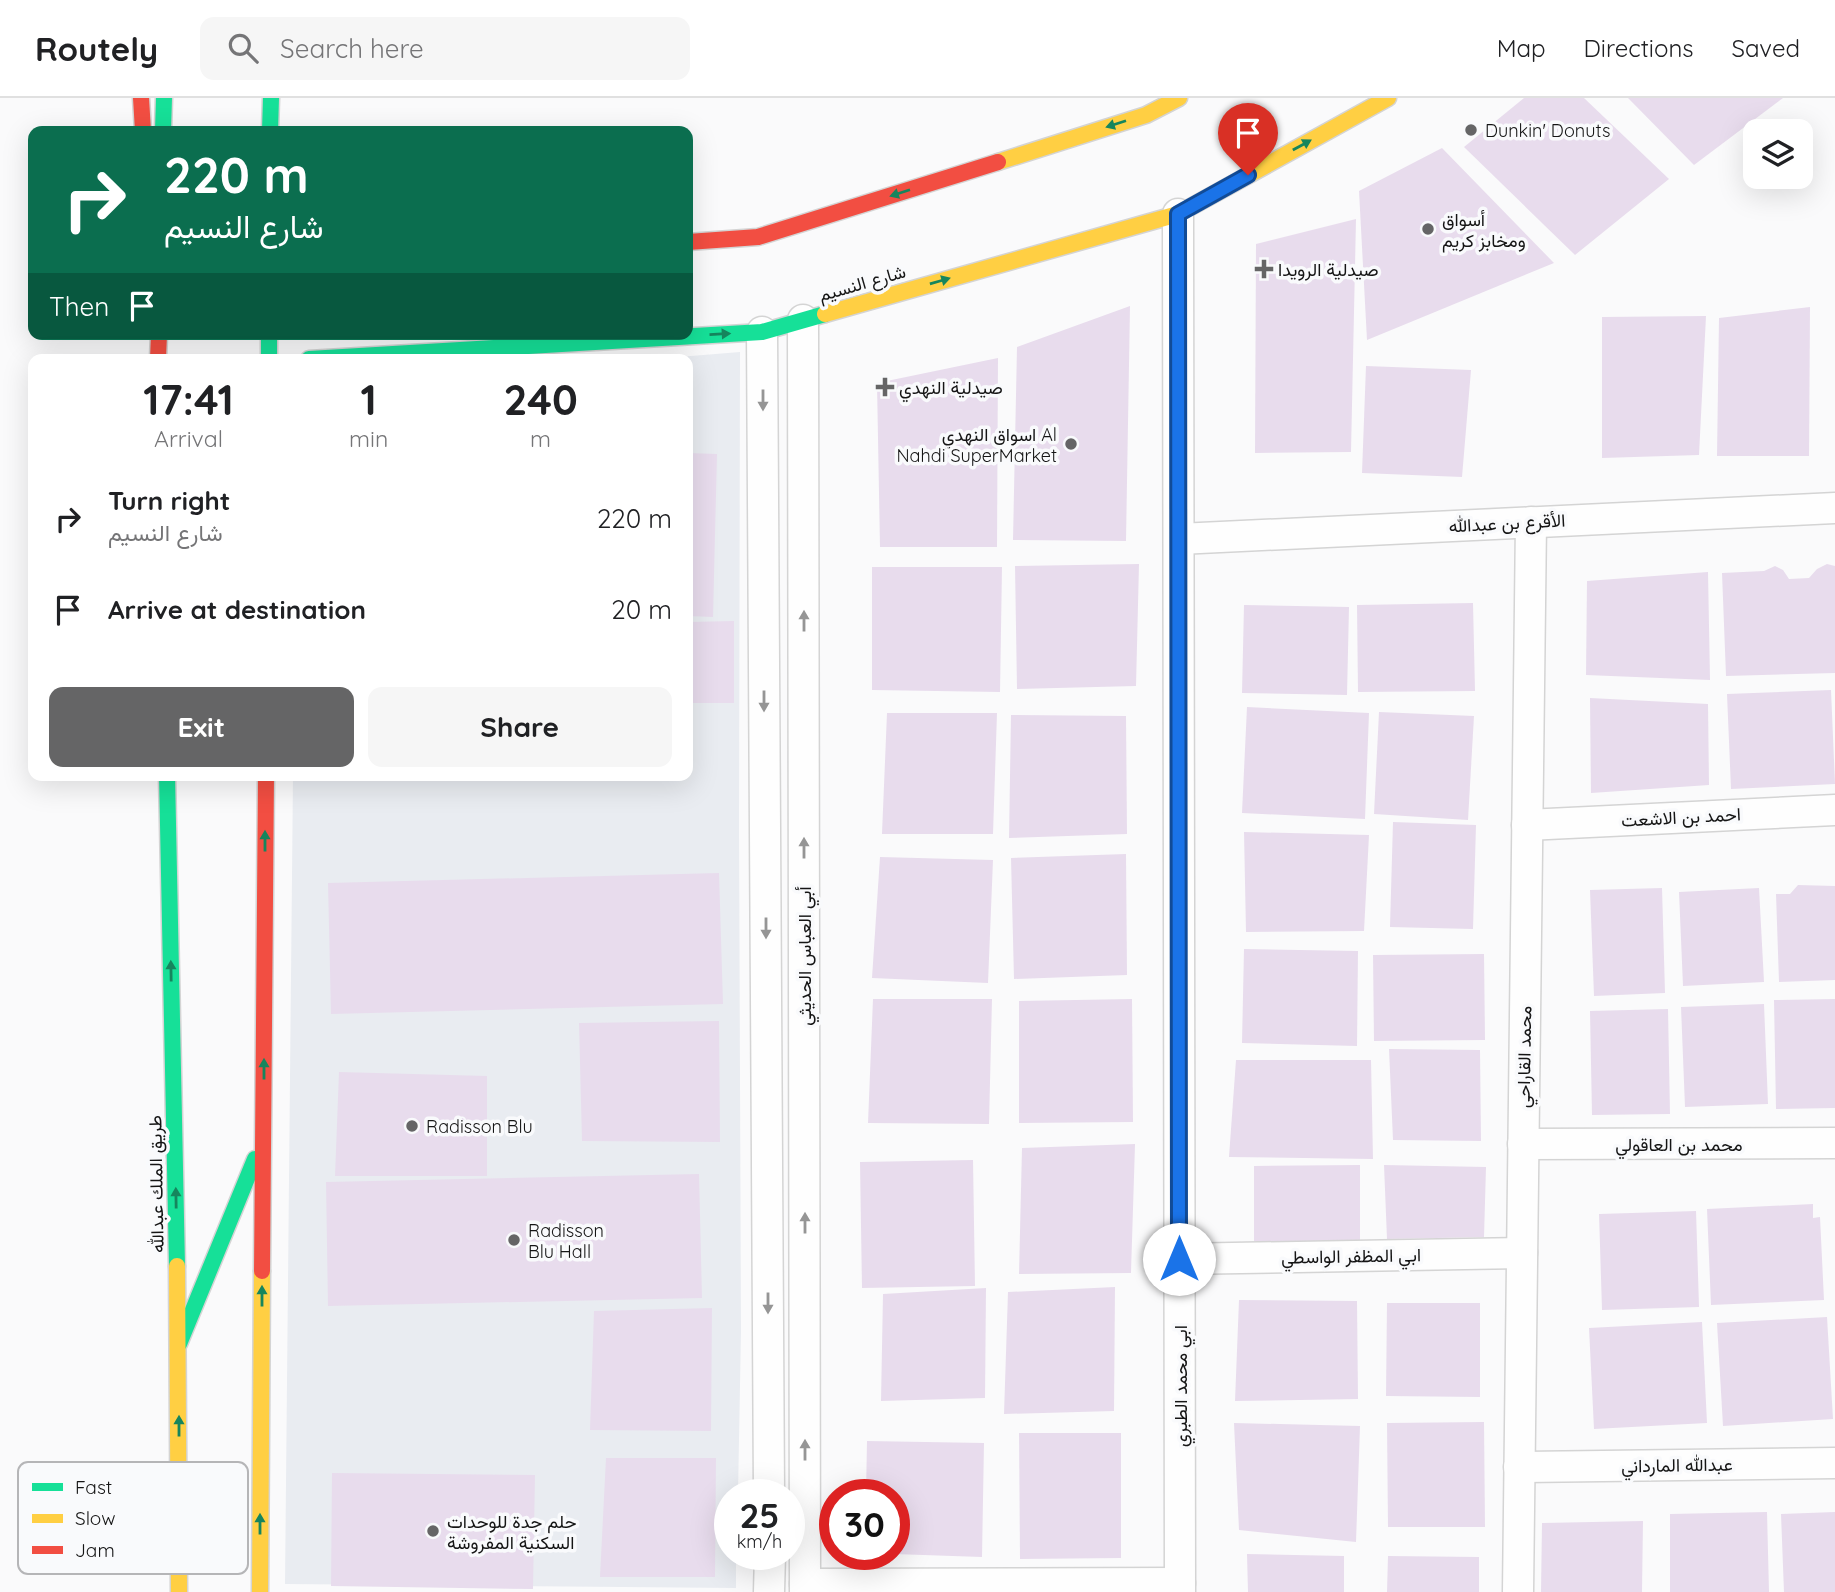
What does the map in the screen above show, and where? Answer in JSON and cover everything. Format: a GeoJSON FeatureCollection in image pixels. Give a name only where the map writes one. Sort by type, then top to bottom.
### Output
{"type":"FeatureCollection","features":[{"type":"Feature","properties":{"kind":"main road"},"geometry":{"type":"LineString","coordinates":[[141,98],[143,126]]}},
{"type":"Feature","properties":{"kind":"main road"},"geometry":{"type":"LineString","coordinates":[[163,126],[164,98]]}},
{"type":"Feature","properties":{"kind":"main road"},"geometry":{"type":"LineString","coordinates":[[271,98],[271,126]]}},
{"type":"Feature","properties":{"kind":"main road"},"geometry":{"type":"LineString","coordinates":[[693,242],[758,237],[1146,115],[1179,98]]}},
{"type":"Feature","properties":{"kind":"main road","name":"شارع النسيم"},"geometry":{"type":"LineString","coordinates":[[693,336],[762,332],[1178,214],[1388,98]]}},
{"type":"Feature","properties":{"kind":"main road"},"geometry":{"type":"LineString","coordinates":[[413,340],[413,352]]}},
{"type":"Feature","properties":{"kind":"main road","name":"شارع النسيم"},"geometry":{"type":"LineString","coordinates":[[383,354],[622,340]]}},
{"type":"Feature","properties":{"kind":"main road","name":"طريق الملك عبدالله"},"geometry":{"type":"LineString","coordinates":[[167,781],[179,1462]]}},
{"type":"Feature","properties":{"kind":"main road"},"geometry":{"type":"LineString","coordinates":[[260,1592],[266,781]]}},
{"type":"Feature","properties":{"kind":"main road"},"geometry":{"type":"LineString","coordinates":[[179,1345],[263,1138]]}},
{"type":"Feature","properties":{"kind":"main road","name":"طريق الملك عبدالله"},"geometry":{"type":"LineString","coordinates":[[179,1574],[179,1592]]}},
{"type":"Feature","properties":{"kind":"street","name":"ابي محمد الطبري"},"geometry":{"type":"LineString","coordinates":[[1178,214],[1180,1587]]}},
{"type":"Feature","properties":{"kind":"street","name":"أبي العباس الحديثي"},"geometry":{"type":"LineString","coordinates":[[803,320],[805,1588]]}},
{"type":"Feature","properties":{"kind":"street"},"geometry":{"type":"LineString","coordinates":[[762,332],[769,1479]]}},
{"type":"Feature","properties":{"kind":"street","name":"الأقرع بن عبدالله"},"geometry":{"type":"LineString","coordinates":[[1178,539],[1835,508]]}},
{"type":"Feature","properties":{"kind":"street","name":"محمد القاراحي"},"geometry":{"type":"LineString","coordinates":[[1518,1592],[1531,522]]}},
{"type":"Feature","properties":{"kind":"street","name":"احمد بن الاشعت"},"geometry":{"type":"LineString","coordinates":[[1527,825],[1835,810]]}},
{"type":"Feature","properties":{"kind":"street","name":"محمد بن العاقولي"},"geometry":{"type":"LineString","coordinates":[[1523,1144],[1835,1143]]}},
{"type":"Feature","properties":{"kind":"street","name":"ابي المظفر الواسطي"},"geometry":{"type":"LineString","coordinates":[[1179,1259],[1522,1252]]}},
{"type":"Feature","properties":{"kind":"street","name":"عبدالله المارداني"},"geometry":{"type":"LineString","coordinates":[[1520,1467],[1835,1462]]}},
{"type":"Feature","properties":{"kind":"street"},"geometry":{"type":"LineString","coordinates":[[769,1592],[770,1570]]}},
{"type":"Feature","properties":{"kind":"street"},"geometry":{"type":"LineString","coordinates":[[805,1588],[1180,1587]]}},
{"type":"Feature","properties":{"kind":"shaded area"},"geometry":{"type":"Polygon","coordinates":[[[740,352],[741,1331],[738,1479],[714,1479],[714,1570],[736,1570],[736,1588],[285,1584],[293,781],[693,781],[693,356],[740,352]]]}},
{"type":"Feature","properties":{"kind":"building"},"geometry":{"type":"Polygon","coordinates":[[[1524,98],[1584,98],[1669,179],[1575,255],[1464,147],[1524,98]]]}},
{"type":"Feature","properties":{"kind":"building"},"geometry":{"type":"Polygon","coordinates":[[[1628,98],[1783,98],[1755,119],[1743,119],[1743,128],[1694,165],[1628,98]]]}},
{"type":"Feature","properties":{"kind":"building"},"geometry":{"type":"Polygon","coordinates":[[[1442,148],[1554,263],[1367,340],[1359,191],[1442,148]]]}},
{"type":"Feature","properties":{"kind":"building"},"geometry":{"type":"Polygon","coordinates":[[[1356,219],[1351,452],[1255,453],[1256,244],[1356,219]]]}},
{"type":"Feature","properties":{"kind":"building","name":"اسواق النهدي Al Nahdi SuperMarket"},"geometry":{"type":"Polygon","coordinates":[[[1130,306],[1126,541],[1013,540],[1017,347],[1130,306]]]}},
{"type":"Feature","properties":{"kind":"building"},"geometry":{"type":"Polygon","coordinates":[[[1810,307],[1809,456],[1717,456],[1719,318],[1810,307]]]}},
{"type":"Feature","properties":{"kind":"building"},"geometry":{"type":"Polygon","coordinates":[[[1706,316],[1699,455],[1602,458],[1602,317],[1706,316]]]}},
{"type":"Feature","properties":{"kind":"building"},"geometry":{"type":"Polygon","coordinates":[[[998,358],[997,547],[880,547],[877,383],[998,358]]]}},
{"type":"Feature","properties":{"kind":"building"},"geometry":{"type":"Polygon","coordinates":[[[1366,366],[1471,370],[1462,477],[1362,473],[1366,366]]]}},
{"type":"Feature","properties":{"kind":"building"},"geometry":{"type":"Polygon","coordinates":[[[693,453],[717,454],[713,617],[693,616],[693,453]]]}},
{"type":"Feature","properties":{"kind":"building"},"geometry":{"type":"Polygon","coordinates":[[[1139,564],[1136,686],[1017,689],[1015,566],[1139,564]]]}},
{"type":"Feature","properties":{"kind":"building"},"geometry":{"type":"Polygon","coordinates":[[[1827,564],[1835,566],[1835,673],[1726,676],[1722,573],[1764,571],[1775,566],[1783,570],[1789,579],[1809,578],[1817,569],[1827,564]]]}},
{"type":"Feature","properties":{"kind":"building"},"geometry":{"type":"Polygon","coordinates":[[[872,567],[1002,567],[1000,692],[872,690],[872,567]]]}},
{"type":"Feature","properties":{"kind":"building"},"geometry":{"type":"Polygon","coordinates":[[[1708,572],[1710,680],[1586,675],[1587,581],[1708,572]]]}},
{"type":"Feature","properties":{"kind":"building"},"geometry":{"type":"Polygon","coordinates":[[[1473,603],[1475,691],[1358,692],[1357,605],[1473,603]]]}},
{"type":"Feature","properties":{"kind":"building"},"geometry":{"type":"Polygon","coordinates":[[[1244,605],[1349,607],[1347,695],[1242,693],[1244,605]]]}},
{"type":"Feature","properties":{"kind":"building"},"geometry":{"type":"Polygon","coordinates":[[[734,621],[734,703],[693,703],[693,622],[734,621]]]}},
{"type":"Feature","properties":{"kind":"building"},"geometry":{"type":"Polygon","coordinates":[[[1831,690],[1835,784],[1731,789],[1727,694],[1831,690]]]}},
{"type":"Feature","properties":{"kind":"building"},"geometry":{"type":"Polygon","coordinates":[[[1590,698],[1708,704],[1709,785],[1591,793],[1590,698]]]}},
{"type":"Feature","properties":{"kind":"building"},"geometry":{"type":"Polygon","coordinates":[[[1247,707],[1369,713],[1365,819],[1242,813],[1247,707]]]}},
{"type":"Feature","properties":{"kind":"building"},"geometry":{"type":"Polygon","coordinates":[[[1379,712],[1474,716],[1468,820],[1374,814],[1379,712]]]}},
{"type":"Feature","properties":{"kind":"building"},"geometry":{"type":"Polygon","coordinates":[[[887,713],[997,713],[993,834],[882,834],[887,713]]]}},
{"type":"Feature","properties":{"kind":"building"},"geometry":{"type":"Polygon","coordinates":[[[1011,715],[1126,716],[1127,834],[1009,838],[1011,715]]]}},
{"type":"Feature","properties":{"kind":"building"},"geometry":{"type":"Polygon","coordinates":[[[1393,822],[1476,825],[1473,929],[1390,927],[1393,822]]]}},
{"type":"Feature","properties":{"kind":"building"},"geometry":{"type":"Polygon","coordinates":[[[1244,832],[1369,835],[1364,931],[1246,932],[1244,832]]]}},
{"type":"Feature","properties":{"kind":"building"},"geometry":{"type":"Polygon","coordinates":[[[1126,854],[1127,975],[1014,979],[1011,858],[1126,854]]]}},
{"type":"Feature","properties":{"kind":"building"},"geometry":{"type":"Polygon","coordinates":[[[880,857],[993,860],[988,983],[872,978],[880,857]]]}},
{"type":"Feature","properties":{"kind":"building"},"geometry":{"type":"Polygon","coordinates":[[[719,873],[723,1004],[331,1014],[328,883],[719,873]]]}},
{"type":"Feature","properties":{"kind":"building"},"geometry":{"type":"Polygon","coordinates":[[[1798,885],[1835,886],[1835,980],[1779,982],[1776,894],[1790,894],[1798,885]]]}},
{"type":"Feature","properties":{"kind":"building"},"geometry":{"type":"Polygon","coordinates":[[[1662,888],[1665,993],[1594,996],[1590,890],[1662,888]]]}},
{"type":"Feature","properties":{"kind":"building"},"geometry":{"type":"Polygon","coordinates":[[[1759,888],[1764,982],[1683,986],[1679,892],[1759,888]]]}},
{"type":"Feature","properties":{"kind":"building"},"geometry":{"type":"Polygon","coordinates":[[[1244,949],[1358,951],[1357,1046],[1242,1043],[1244,949]]]}},
{"type":"Feature","properties":{"kind":"building"},"geometry":{"type":"Polygon","coordinates":[[[1484,954],[1485,1040],[1374,1041],[1373,955],[1484,954]]]}},
{"type":"Feature","properties":{"kind":"building"},"geometry":{"type":"Polygon","coordinates":[[[873,999],[992,999],[989,1124],[868,1123],[873,999]]]}},
{"type":"Feature","properties":{"kind":"building"},"geometry":{"type":"Polygon","coordinates":[[[1132,999],[1133,1122],[1019,1123],[1019,1001],[1132,999]]]}},
{"type":"Feature","properties":{"kind":"building"},"geometry":{"type":"Polygon","coordinates":[[[1835,999],[1835,1108],[1776,1109],[1774,1000],[1835,999]]]}},
{"type":"Feature","properties":{"kind":"building"},"geometry":{"type":"Polygon","coordinates":[[[1764,1004],[1768,1104],[1685,1107],[1681,1007],[1764,1004]]]}},
{"type":"Feature","properties":{"kind":"building"},"geometry":{"type":"Polygon","coordinates":[[[1668,1009],[1670,1114],[1592,1115],[1590,1011],[1668,1009]]]}},
{"type":"Feature","properties":{"kind":"building"},"geometry":{"type":"Polygon","coordinates":[[[719,1021],[720,1142],[582,1141],[579,1023],[719,1021]]]}},
{"type":"Feature","properties":{"kind":"building"},"geometry":{"type":"Polygon","coordinates":[[[1389,1049],[1480,1050],[1481,1141],[1393,1140],[1389,1049]]]}},
{"type":"Feature","properties":{"kind":"building"},"geometry":{"type":"Polygon","coordinates":[[[1236,1060],[1371,1060],[1373,1159],[1229,1157],[1236,1060]]]}},
{"type":"Feature","properties":{"kind":"building","name":"Radisson Blu"},"geometry":{"type":"Polygon","coordinates":[[[339,1072],[487,1076],[487,1176],[335,1176],[339,1072]]]}},
{"type":"Feature","properties":{"kind":"building"},"geometry":{"type":"Polygon","coordinates":[[[1135,1144],[1131,1273],[1019,1274],[1022,1148],[1135,1144]]]}},
{"type":"Feature","properties":{"kind":"building"},"geometry":{"type":"Polygon","coordinates":[[[973,1160],[975,1286],[862,1288],[860,1162],[973,1160]]]}},
{"type":"Feature","properties":{"kind":"building"},"geometry":{"type":"Polygon","coordinates":[[[1360,1165],[1360,1241],[1254,1241],[1254,1166],[1360,1165]]]}},
{"type":"Feature","properties":{"kind":"building"},"geometry":{"type":"Polygon","coordinates":[[[1384,1165],[1486,1167],[1484,1237],[1387,1239],[1384,1165]]]}},
{"type":"Feature","properties":{"kind":"building","name":"Radisson Blu Hall"},"geometry":{"type":"Polygon","coordinates":[[[699,1174],[702,1298],[328,1306],[326,1182],[699,1174]]]}},
{"type":"Feature","properties":{"kind":"building"},"geometry":{"type":"Polygon","coordinates":[[[1813,1204],[1813,1218],[1820,1217],[1824,1300],[1711,1305],[1707,1209],[1813,1204]]]}},
{"type":"Feature","properties":{"kind":"building"},"geometry":{"type":"Polygon","coordinates":[[[1696,1211],[1699,1307],[1602,1310],[1599,1214],[1696,1211]]]}},
{"type":"Feature","properties":{"kind":"building"},"geometry":{"type":"Polygon","coordinates":[[[1115,1287],[1114,1411],[1004,1414],[1008,1292],[1115,1287]]]}},
{"type":"Feature","properties":{"kind":"building"},"geometry":{"type":"Polygon","coordinates":[[[986,1288],[985,1398],[881,1401],[883,1294],[986,1288]]]}},
{"type":"Feature","properties":{"kind":"building"},"geometry":{"type":"Polygon","coordinates":[[[1239,1300],[1357,1301],[1358,1399],[1235,1401],[1239,1300]]]}},
{"type":"Feature","properties":{"kind":"building"},"geometry":{"type":"Polygon","coordinates":[[[1387,1303],[1480,1303],[1480,1397],[1386,1396],[1387,1303]]]}},
{"type":"Feature","properties":{"kind":"building"},"geometry":{"type":"Polygon","coordinates":[[[712,1308],[711,1431],[590,1430],[594,1311],[712,1308]]]}},
{"type":"Feature","properties":{"kind":"building"},"geometry":{"type":"Polygon","coordinates":[[[1827,1317],[1833,1419],[1723,1426],[1717,1323],[1827,1317]]]}},
{"type":"Feature","properties":{"kind":"building"},"geometry":{"type":"Polygon","coordinates":[[[1702,1322],[1707,1423],[1594,1429],[1589,1328],[1702,1322]]]}},
{"type":"Feature","properties":{"kind":"building"},"geometry":{"type":"Polygon","coordinates":[[[1484,1422],[1485,1527],[1388,1527],[1387,1423],[1484,1422]]]}},
{"type":"Feature","properties":{"kind":"building"},"geometry":{"type":"Polygon","coordinates":[[[1234,1423],[1360,1426],[1356,1542],[1239,1530],[1234,1423]]]}},
{"type":"Feature","properties":{"kind":"building"},"geometry":{"type":"Polygon","coordinates":[[[1019,1433],[1121,1433],[1121,1558],[1020,1559],[1019,1433]]]}},
{"type":"Feature","properties":{"kind":"building"},"geometry":{"type":"Polygon","coordinates":[[[867,1441],[984,1443],[982,1557],[910,1555],[910,1479],[866,1479],[867,1441]]]}},
{"type":"Feature","properties":{"kind":"building"},"geometry":{"type":"Polygon","coordinates":[[[606,1458],[716,1458],[715,1577],[600,1577],[606,1458]]]}},
{"type":"Feature","properties":{"kind":"building","name":"حلم جدة للوحدات السكنية المفروشة"},"geometry":{"type":"Polygon","coordinates":[[[332,1473],[535,1475],[533,1589],[331,1586],[332,1473]]]}},
{"type":"Feature","properties":{"kind":"building"},"geometry":{"type":"Polygon","coordinates":[[[1767,1512],[1769,1592],[1670,1592],[1670,1514],[1767,1512]]]}},
{"type":"Feature","properties":{"kind":"building"},"geometry":{"type":"Polygon","coordinates":[[[1835,1512],[1835,1592],[1784,1592],[1781,1514],[1835,1512]]]}},
{"type":"Feature","properties":{"kind":"building"},"geometry":{"type":"Polygon","coordinates":[[[1643,1521],[1642,1592],[1541,1592],[1542,1523],[1643,1521]]]}},
{"type":"Feature","properties":{"kind":"building"},"geometry":{"type":"Polygon","coordinates":[[[1247,1554],[1344,1556],[1344,1592],[1248,1592],[1247,1554]]]}},
{"type":"Feature","properties":{"kind":"building"},"geometry":{"type":"Polygon","coordinates":[[[1388,1556],[1479,1557],[1479,1592],[1387,1592],[1388,1556]]]}},
{"type":"Feature","properties":{"kind":"traffic: fast"},"geometry":{"type":"LineString","coordinates":[[163,126],[164,98]]}},
{"type":"Feature","properties":{"kind":"traffic: fast"},"geometry":{"type":"LineString","coordinates":[[270,126],[271,98]]}},
{"type":"Feature","properties":{"kind":"traffic: fast"},"geometry":{"type":"LineString","coordinates":[[693,336],[762,332],[825,314]]}},
{"type":"Feature","properties":{"kind":"traffic: fast"},"geometry":{"type":"LineString","coordinates":[[269,340],[269,354]]}},
{"type":"Feature","properties":{"kind":"traffic: fast"},"geometry":{"type":"LineString","coordinates":[[393,354],[628,340]]}},
{"type":"Feature","properties":{"kind":"traffic: fast"},"geometry":{"type":"LineString","coordinates":[[167,781],[177,1266]]}},
{"type":"Feature","properties":{"kind":"traffic: fast"},"geometry":{"type":"LineString","coordinates":[[179,1344],[255,1159]]}},
{"type":"Feature","properties":{"kind":"traffic: slow"},"geometry":{"type":"LineString","coordinates":[[998,162],[1146,115],[1179,98]]}},
{"type":"Feature","properties":{"kind":"traffic: slow"},"geometry":{"type":"LineString","coordinates":[[825,314],[1178,214],[1388,98]]}},
{"type":"Feature","properties":{"kind":"traffic: slow"},"geometry":{"type":"LineString","coordinates":[[177,1266],[178,1462]]}},
{"type":"Feature","properties":{"kind":"traffic: slow"},"geometry":{"type":"LineString","coordinates":[[260,1592],[262,1271]]}},
{"type":"Feature","properties":{"kind":"traffic: slow"},"geometry":{"type":"LineString","coordinates":[[179,1574],[179,1592]]}},
{"type":"Feature","properties":{"kind":"traffic: jam"},"geometry":{"type":"LineString","coordinates":[[141,98],[143,126]]}},
{"type":"Feature","properties":{"kind":"traffic: jam"},"geometry":{"type":"LineString","coordinates":[[693,242],[758,237],[998,162]]}},
{"type":"Feature","properties":{"kind":"traffic: jam"},"geometry":{"type":"LineString","coordinates":[[158,354],[159,340]]}},
{"type":"Feature","properties":{"kind":"traffic: jam"},"geometry":{"type":"LineString","coordinates":[[262,1271],[266,781]]}},
{"type":"Feature","properties":{"kind":"place","name":"Dunkin' Donuts"},"geometry":{"type":"Point","coordinates":[1471,130]}},
{"type":"Feature","properties":{"kind":"place","name":"أسواق ومخابز كريم"},"geometry":{"type":"Point","coordinates":[1428,229]}},
{"type":"Feature","properties":{"kind":"place","name":"صيدلية الرويدا"},"geometry":{"type":"Point","coordinates":[1264,269]}},
{"type":"Feature","properties":{"kind":"place","name":"صيدلية النهدي"},"geometry":{"type":"Point","coordinates":[885,387]}},
{"type":"Feature","properties":{"kind":"place","name":"اسواق النهدي Al Nahdi SuperMarket"},"geometry":{"type":"Point","coordinates":[1071,444]}},
{"type":"Feature","properties":{"kind":"place","name":"Radisson Blu"},"geometry":{"type":"Point","coordinates":[412,1126]}},
{"type":"Feature","properties":{"kind":"place","name":"Radisson Blu Hall"},"geometry":{"type":"Point","coordinates":[514,1240]}},
{"type":"Feature","properties":{"kind":"place","name":"حلم جدة للوحدات السكنية المفروشة"},"geometry":{"type":"Point","coordinates":[433,1531]}},
{"type":"Feature","properties":{"kind":"route"},"geometry":{"type":"LineString","coordinates":[[1179,1259],[1178,214],[1248,175]]}}]}
